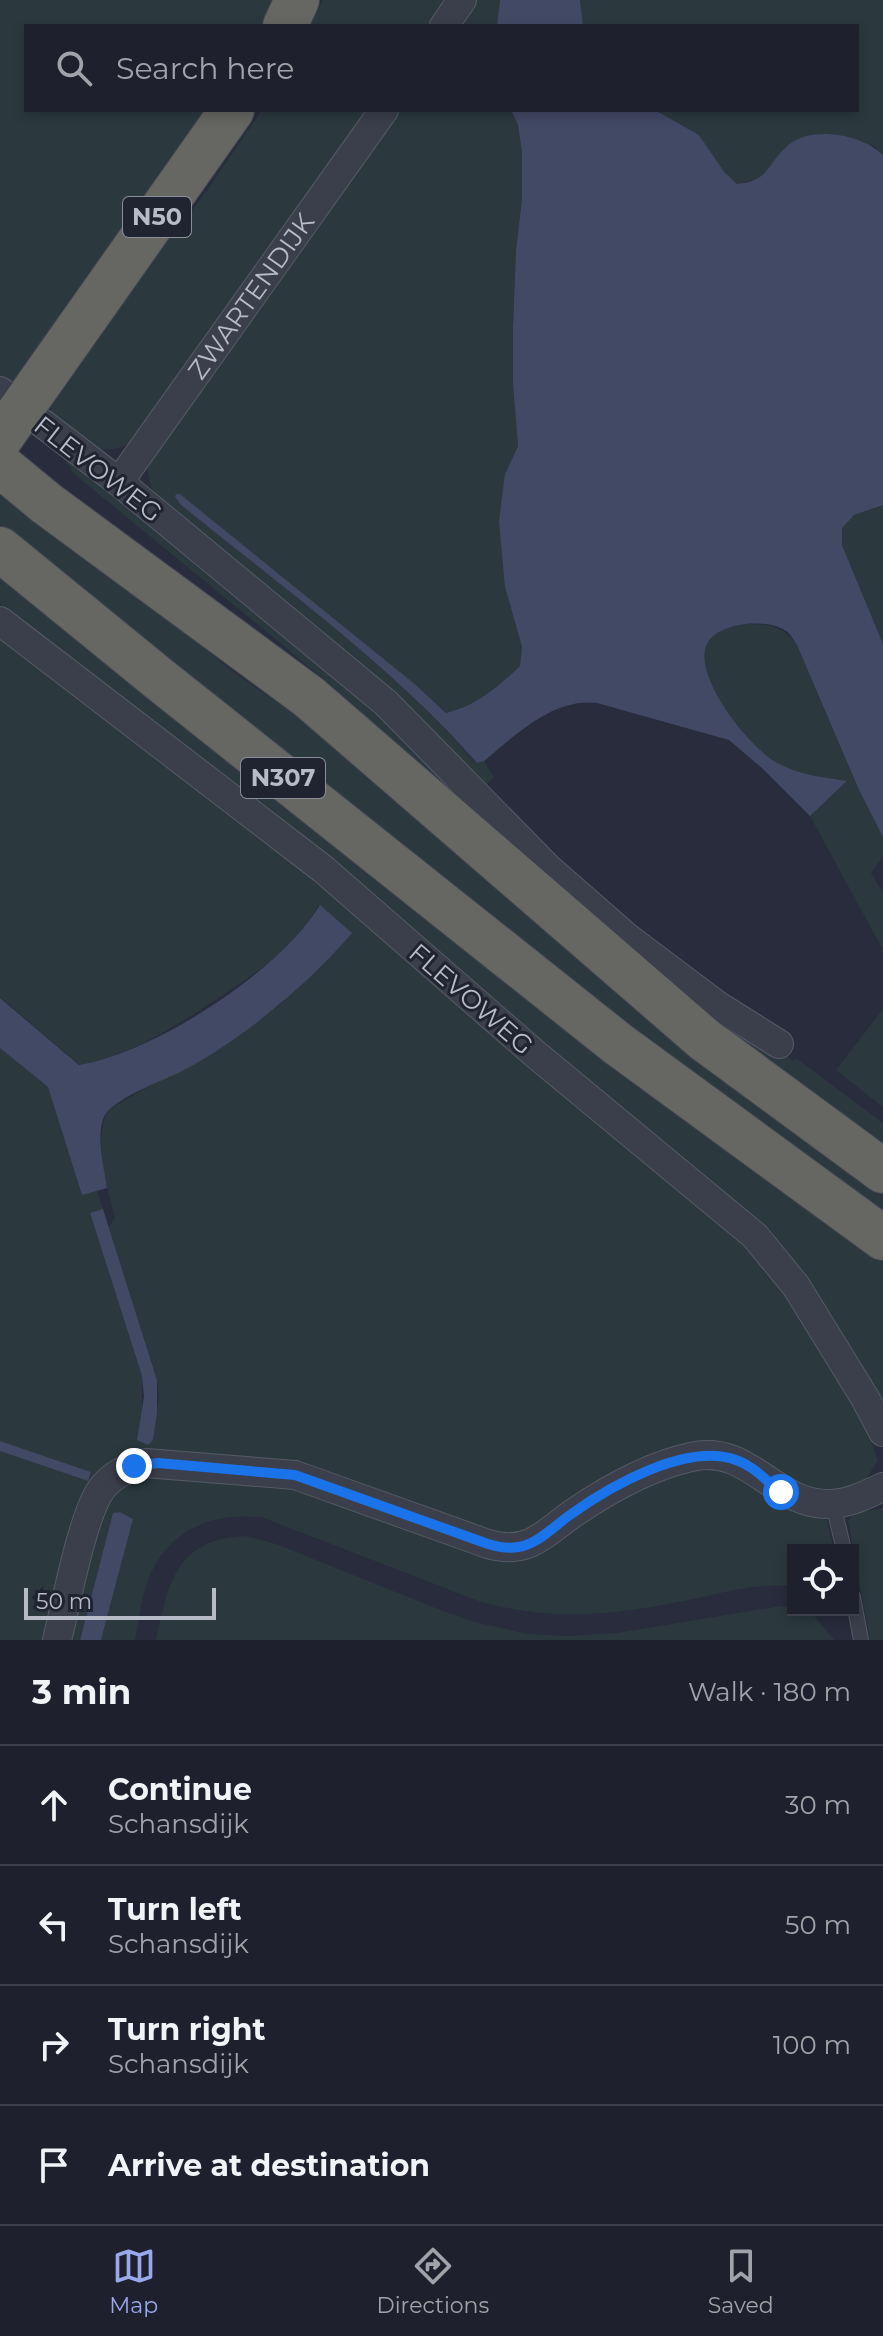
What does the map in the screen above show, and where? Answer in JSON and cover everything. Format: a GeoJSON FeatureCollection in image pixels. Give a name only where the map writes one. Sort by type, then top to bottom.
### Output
{"type":"FeatureCollection","features":[{"type":"Feature","properties":{"kind":"highway"},"geometry":{"type":"LineString","coordinates":[[286,24],[297,0]]}},
{"type":"Feature","properties":{"kind":"highway","name":"N50"},"geometry":{"type":"LineString","coordinates":[[7,413],[231,112]]}},
{"type":"Feature","properties":{"kind":"highway","name":"N307"},"geometry":{"type":"LineString","coordinates":[[0,465],[309,697],[705,1040],[883,1171]]}},
{"type":"Feature","properties":{"kind":"highway","name":"FLEVOWEG"},"geometry":{"type":"LineString","coordinates":[[0,549],[618,1044],[883,1238]]}},
{"type":"Feature","properties":{"kind":"street"},"geometry":{"type":"LineString","coordinates":[[445,24],[462,0]]}},
{"type":"Feature","properties":{"kind":"street","name":"ZWARTENDIJK"},"geometry":{"type":"LineString","coordinates":[[119,482],[383,112]]}},
{"type":"Feature","properties":{"kind":"street","name":"FLEVOWEG"},"geometry":{"type":"LineString","coordinates":[[7,413],[119,482],[386,703],[548,868],[628,938],[717,1005],[779,1044]]}},
{"type":"Feature","properties":{"kind":"street","name":"FLEVOWEG"},"geometry":{"type":"LineString","coordinates":[[0,621],[323,869],[534,1053],[755,1236],[796,1286],[883,1432]]}},
{"type":"Feature","properties":{"kind":"street"},"geometry":{"type":"LineString","coordinates":[[57,1640],[95,1498],[113,1477],[146,1463],[295,1475],[488,1544],[508,1548],[537,1539],[573,1513],[631,1479],[690,1457],[706,1455],[735,1459],[781,1492],[810,1503],[833,1504],[883,1487]]}},
{"type":"Feature","properties":{"kind":"lane"},"geometry":{"type":"LineString","coordinates":[[833,1504],[843,1544]]}},
{"type":"Feature","properties":{"kind":"lane"},"geometry":{"type":"LineString","coordinates":[[857,1616],[861,1640]]}},
{"type":"Feature","properties":{"kind":"shaded area"},"geometry":{"type":"Polygon","coordinates":[[[0,0],[283,0],[270,24],[24,24],[24,112],[210,112],[16,389],[0,376],[0,0]]]}},
{"type":"Feature","properties":{"kind":"shaded area"},"geometry":{"type":"Polygon","coordinates":[[[323,0],[448,0],[430,24],[310,24],[323,0]]]}},
{"type":"Feature","properties":{"kind":"shaded area"},"geometry":{"type":"Polygon","coordinates":[[[477,0],[500,0],[497,24],[459,24],[477,0]]]}},
{"type":"Feature","properties":{"kind":"shaded area"},"geometry":{"type":"Polygon","coordinates":[[[580,0],[883,0],[883,155],[873,145],[786,146],[761,178],[737,184],[725,173],[699,135],[659,112],[859,112],[859,24],[583,24],[580,0]]]}},
{"type":"Feature","properties":{"kind":"shaded area"},"geometry":{"type":"Polygon","coordinates":[[[261,112],[369,112],[129,444],[107,449],[89,445],[54,422],[50,406],[61,384],[95,335],[203,196],[261,112]]]}},
{"type":"Feature","properties":{"kind":"shaded area"},"geometry":{"type":"Polygon","coordinates":[[[396,112],[512,112],[518,125],[522,153],[522,199],[516,250],[513,327],[518,446],[505,474],[505,587],[522,647],[520,666],[486,695],[468,706],[447,713],[180,494],[175,497],[372,660],[476,763],[484,761],[494,777],[484,787],[153,493],[148,463],[396,112]]]}},
{"type":"Feature","properties":{"kind":"shaded area"},"geometry":{"type":"Polygon","coordinates":[[[63,457],[179,545],[772,1047],[794,1061],[796,1058],[883,1123],[883,1160],[505,853],[330,684],[73,473],[63,457]]]}},
{"type":"Feature","properties":{"kind":"shaded area"},"geometry":{"type":"Polygon","coordinates":[[[0,484],[237,675],[322,733],[883,1183],[883,1225],[96,601],[0,529],[0,484]]]}},
{"type":"Feature","properties":{"kind":"shaded area"},"geometry":{"type":"Polygon","coordinates":[[[883,505],[883,644],[842,545],[842,527],[853,515],[883,505]]]}},
{"type":"Feature","properties":{"kind":"shaded area"},"geometry":{"type":"Polygon","coordinates":[[[0,566],[883,1248],[883,1413],[809,1287],[0,604],[0,566]]]}},
{"type":"Feature","properties":{"kind":"shaded area"},"geometry":{"type":"Polygon","coordinates":[[[735,624],[777,628],[797,645],[859,790],[883,837],[883,856],[871,873],[883,893],[883,950],[810,816],[847,781],[818,777],[774,761],[738,726],[716,693],[705,661],[706,647],[714,635],[735,624]]]}},
{"type":"Feature","properties":{"kind":"shaded area"},"geometry":{"type":"Polygon","coordinates":[[[0,637],[300,866],[724,1222],[769,1268],[862,1419],[878,1460],[865,1481],[840,1491],[812,1491],[738,1448],[508,1536],[158,1451],[79,1506],[43,1640],[0,1640],[0,1451],[88,1481],[91,1472],[0,1441],[0,1048],[48,1087],[82,1194],[97,1190],[103,1209],[90,1213],[142,1376],[142,1415],[153,1440],[159,1397],[157,1380],[109,1227],[115,1217],[101,1149],[108,1110],[237,1036],[278,1006],[337,950],[319,905],[286,947],[229,991],[150,1039],[117,1055],[80,1065],[0,997],[0,637]]]}},
{"type":"Feature","properties":{"kind":"shaded area"},"geometry":{"type":"Polygon","coordinates":[[[883,1009],[883,1107],[836,1070],[883,1009]]]}},
{"type":"Feature","properties":{"kind":"shaded area"},"geometry":{"type":"Polygon","coordinates":[[[693,1468],[731,1470],[775,1502],[790,1509],[826,1516],[833,1544],[787,1544],[787,1586],[754,1587],[610,1612],[561,1614],[481,1602],[264,1518],[229,1517],[213,1520],[183,1534],[160,1557],[145,1589],[135,1640],[101,1640],[133,1519],[120,1512],[113,1514],[80,1640],[67,1640],[99,1515],[120,1486],[148,1475],[277,1483],[484,1555],[579,1523],[636,1490],[693,1468]]]}},
{"type":"Feature","properties":{"kind":"shaded area"},"geometry":{"type":"Polygon","coordinates":[[[883,1508],[883,1640],[870,1640],[859,1580],[859,1544],[852,1544],[848,1521],[855,1513],[883,1508]]]}},
{"type":"Feature","properties":{"kind":"shaded area"},"geometry":{"type":"Polygon","coordinates":[[[246,1536],[276,1544],[448,1613],[527,1634],[568,1636],[617,1633],[781,1606],[787,1607],[787,1616],[814,1616],[834,1640],[156,1640],[171,1583],[179,1568],[190,1555],[222,1539],[246,1536]]]}},
{"type":"Feature","properties":{"kind":"water"},"geometry":{"type":"Polygon","coordinates":[[[500,0],[580,0],[583,24],[497,24],[500,0]]]}},
{"type":"Feature","properties":{"kind":"water"},"geometry":{"type":"Polygon","coordinates":[[[512,112],[659,112],[699,135],[725,173],[737,184],[761,176],[785,148],[807,136],[849,137],[883,155],[883,505],[854,515],[842,528],[842,545],[883,644],[883,837],[859,790],[797,645],[787,632],[778,627],[744,624],[721,631],[707,644],[705,658],[715,691],[726,709],[738,727],[765,754],[793,770],[847,781],[810,816],[729,740],[597,703],[565,706],[550,712],[477,763],[444,727],[372,660],[175,497],[180,494],[416,685],[446,713],[486,695],[520,666],[522,647],[505,587],[499,521],[505,474],[518,446],[513,327],[516,250],[522,199],[522,153],[518,125],[512,112]]]}},
{"type":"Feature","properties":{"kind":"water"},"geometry":{"type":"Polygon","coordinates":[[[320,905],[352,933],[295,991],[225,1046],[180,1072],[128,1096],[110,1109],[101,1131],[107,1188],[82,1195],[48,1087],[0,1048],[0,998],[79,1065],[110,1057],[144,1044],[213,1005],[276,956],[320,905]]]}},
{"type":"Feature","properties":{"kind":"water"},"geometry":{"type":"Polygon","coordinates":[[[103,1209],[157,1380],[157,1413],[153,1440],[148,1445],[137,1440],[144,1397],[142,1376],[90,1213],[103,1209]]]}},
{"type":"Feature","properties":{"kind":"water"},"geometry":{"type":"Polygon","coordinates":[[[0,1441],[91,1472],[88,1481],[0,1451],[0,1441]]]}},
{"type":"Feature","properties":{"kind":"water"},"geometry":{"type":"Polygon","coordinates":[[[120,1512],[133,1519],[101,1640],[80,1640],[113,1513],[120,1512]]]}},
{"type":"Feature","properties":{"kind":"route"},"geometry":{"type":"LineString","coordinates":[[134,1466],[158,1463],[295,1475],[488,1544],[508,1548],[529,1544],[601,1495],[631,1479],[690,1457],[706,1455],[735,1459],[759,1473],[781,1492]]}}]}
